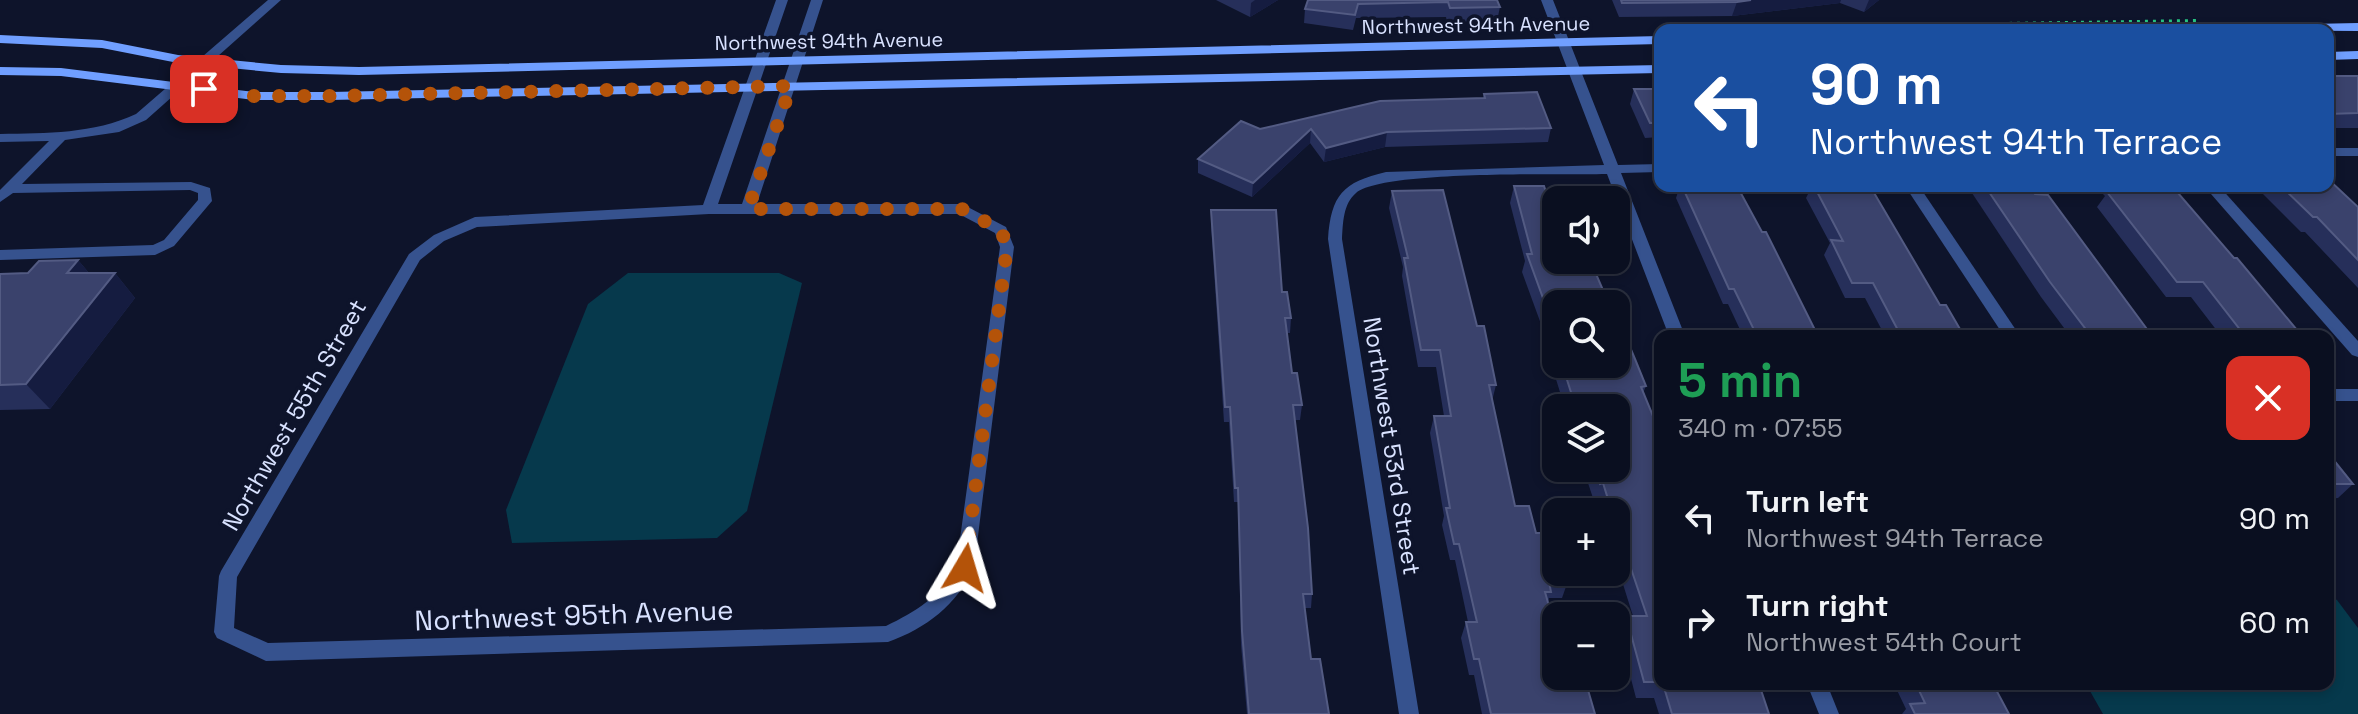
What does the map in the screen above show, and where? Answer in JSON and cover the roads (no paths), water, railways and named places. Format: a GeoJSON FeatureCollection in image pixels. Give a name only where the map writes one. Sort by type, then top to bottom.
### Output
{"type":"FeatureCollection","features":[{"type":"Feature","properties":{"kind":"street"},"geometry":{"type":"LineString","coordinates":[[0,138],[61,137],[114,129],[141,117],[275,0]]}},
{"type":"Feature","properties":{"kind":"street"},"geometry":{"type":"LineString","coordinates":[[709,209],[782,0]]}},
{"type":"Feature","properties":{"kind":"street"},"geometry":{"type":"LineString","coordinates":[[748,209],[817,0]]}},
{"type":"Feature","properties":{"kind":"street"},"geometry":{"type":"LineString","coordinates":[[1547,0],[1675,330]]}},
{"type":"Feature","properties":{"kind":"street"},"geometry":{"type":"LineString","coordinates":[[2334,27],[2358,27]]}},
{"type":"Feature","properties":{"kind":"street","name":"Northwest 94th Avenue"},"geometry":{"type":"LineString","coordinates":[[0,39],[102,44],[178,59],[281,69],[359,71],[1654,40]]}},
{"type":"Feature","properties":{"kind":"street"},"geometry":{"type":"LineString","coordinates":[[2334,56],[2358,55]]}},
{"type":"Feature","properties":{"kind":"street","name":"Northwest 94th Avenue"},"geometry":{"type":"LineString","coordinates":[[0,71],[61,72],[254,96],[1654,69]]}},
{"type":"Feature","properties":{"kind":"street"},"geometry":{"type":"LineString","coordinates":[[4,193],[61,137]]}},
{"type":"Feature","properties":{"kind":"street"},"geometry":{"type":"LineString","coordinates":[[2334,152],[2358,152]]}},
{"type":"Feature","properties":{"kind":"street"},"geometry":{"type":"LineString","coordinates":[[1611,169],[1654,168]]}},
{"type":"Feature","properties":{"kind":"street","name":"Northwest 53rd Street"},"geometry":{"type":"LineString","coordinates":[[1409,714],[1335,239],[1336,212],[1350,189],[1376,177],[1611,169]]}},
{"type":"Feature","properties":{"kind":"street"},"geometry":{"type":"LineString","coordinates":[[0,255],[155,250],[169,243],[205,201],[205,191],[191,186],[4,193]]}},
{"type":"Feature","properties":{"kind":"street"},"geometry":{"type":"LineString","coordinates":[[1916,192],[2008,330]]}},
{"type":"Feature","properties":{"kind":"street"},"geometry":{"type":"LineString","coordinates":[[2216,192],[2358,351]]}},
{"type":"Feature","properties":{"kind":"street","name":"Northwest 55th Street"},"geometry":{"type":"LineString","coordinates":[[224,632],[228,576],[414,257],[439,238],[475,222],[499,219],[709,209],[962,209],[982,217]]}},
{"type":"Feature","properties":{"kind":"street","name":"Northwest 95th Avenue"},"geometry":{"type":"LineString","coordinates":[[224,632],[266,652],[888,634],[927,617],[956,590],[965,568],[1007,247],[1001,230],[982,217]]}},
{"type":"Feature","properties":{"kind":"street"},"geometry":{"type":"LineString","coordinates":[[2334,395],[2358,395]]}},
{"type":"Feature","properties":{"kind":"street"},"geometry":{"type":"LineString","coordinates":[[1819,690],[1829,714]]}},
{"type":"Feature","properties":{"kind":"water"},"geometry":{"type":"Polygon","coordinates":[[[628,273],[779,273],[802,283],[747,511],[717,538],[512,543],[506,510],[588,304],[628,273]]]}},
{"type":"Feature","properties":{"kind":"water"},"geometry":{"type":"Polygon","coordinates":[[[2334,598],[2358,628],[2358,714],[2103,714],[2089,690],[2334,690],[2334,598]]]}}]}
